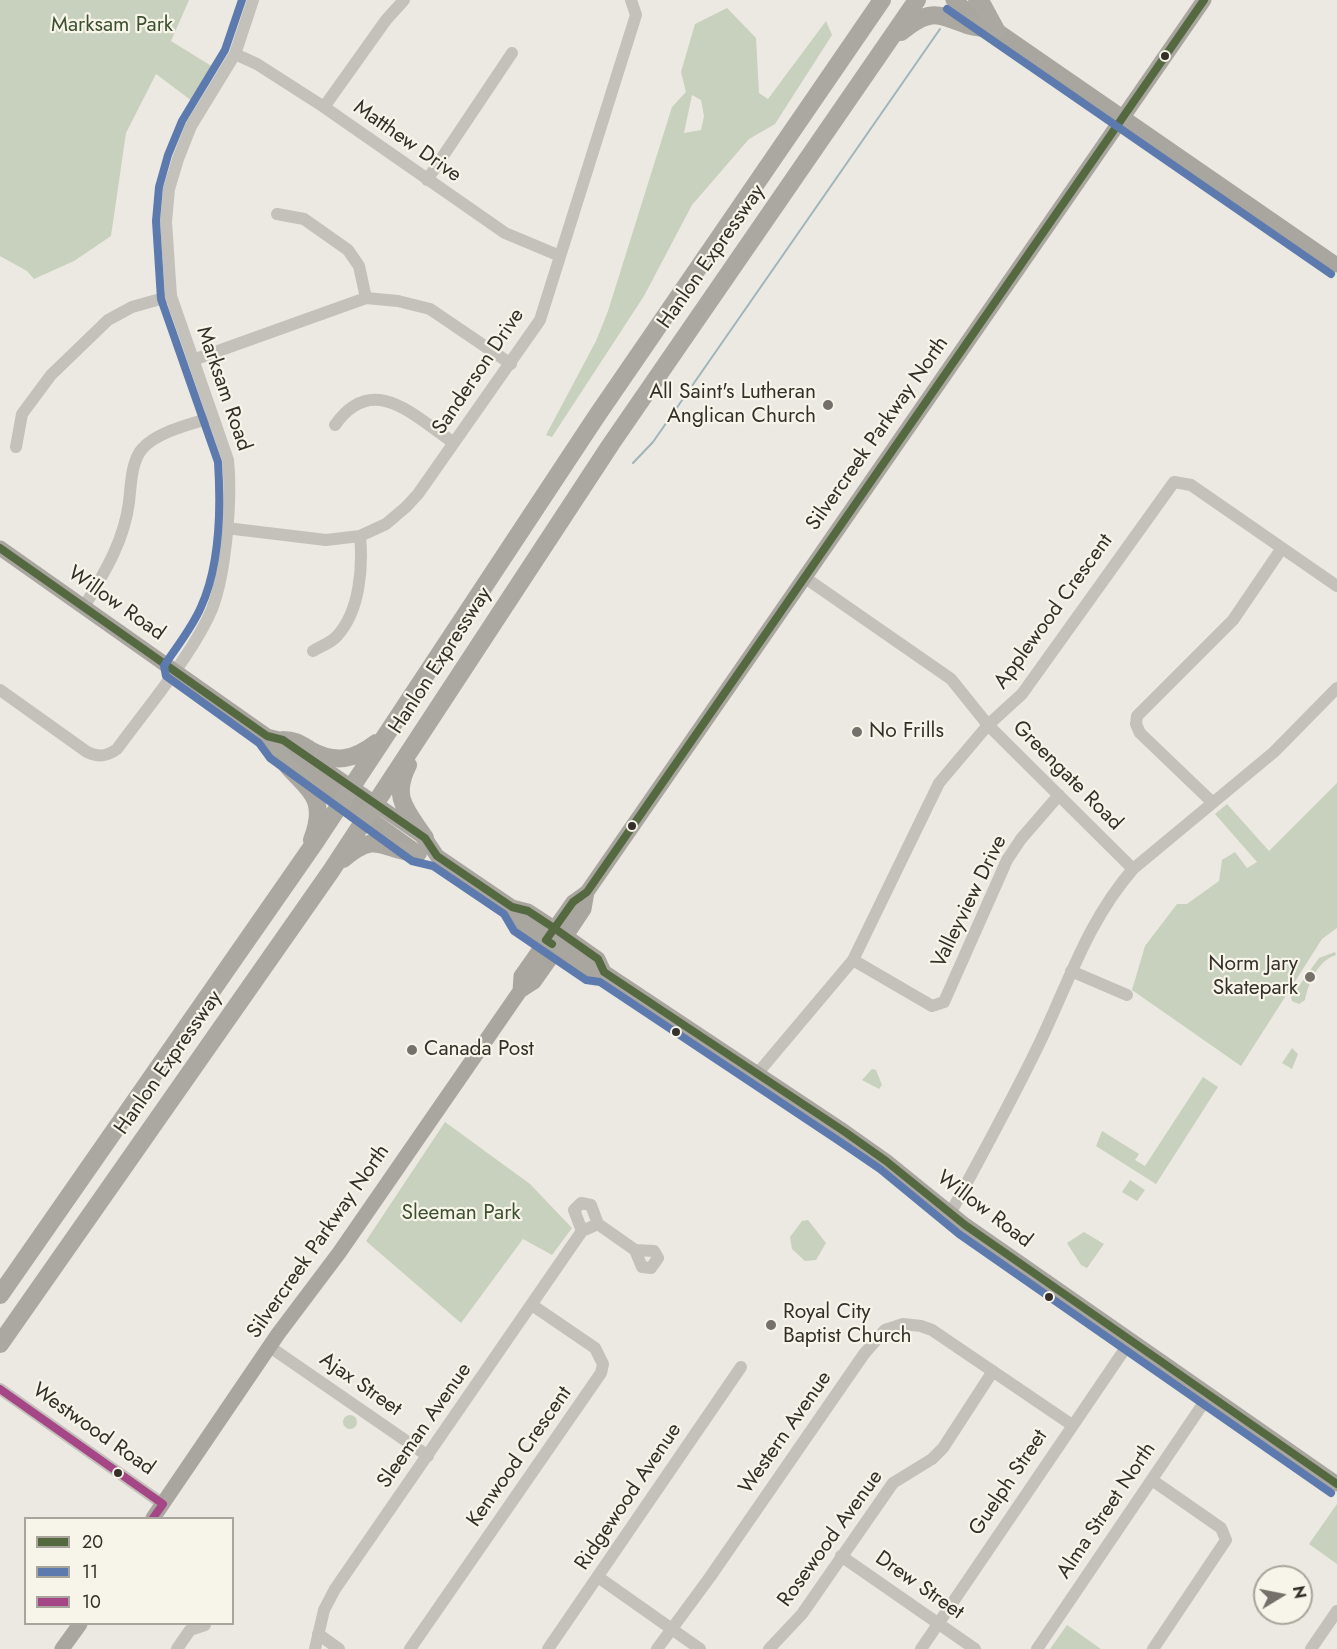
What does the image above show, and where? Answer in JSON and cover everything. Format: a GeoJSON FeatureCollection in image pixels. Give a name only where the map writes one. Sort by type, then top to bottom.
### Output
{"type":"FeatureCollection","features":[{"type":"Feature","properties":{"kind":"highway","name":"Hanlon Expressway"},"geometry":{"type":"LineString","coordinates":[[0,1344],[331,871],[669,357],[917,0]]}},
{"type":"Feature","properties":{"kind":"highway"},"geometry":{"type":"LineString","coordinates":[[976,0],[983,6],[996,30]]}},
{"type":"Feature","properties":{"kind":"highway","name":"Hanlon Expressway"},"geometry":{"type":"LineString","coordinates":[[0,1295],[348,793],[596,417],[877,5]]}},
{"type":"Feature","properties":{"kind":"highway"},"geometry":{"type":"LineString","coordinates":[[888,42],[917,20],[934,15],[945,15],[970,26],[996,30]]}},
{"type":"Feature","properties":{"kind":"highway"},"geometry":{"type":"LineString","coordinates":[[331,871],[360,846],[373,842],[421,845],[401,800],[400,784],[419,746],[422,731]]}},
{"type":"Feature","properties":{"kind":"highway"},"geometry":{"type":"LineString","coordinates":[[307,851],[317,825],[317,801],[310,788],[283,762],[275,742],[294,740],[312,752],[336,759],[347,759],[364,753],[387,735]]}},
{"type":"Feature","properties":{"kind":"main road"},"geometry":{"type":"LineString","coordinates":[[953,0],[1125,116],[1337,265]]}},
{"type":"Feature","properties":{"kind":"main road","name":"Silvercreek Parkway North"},"geometry":{"type":"LineString","coordinates":[[154,1517],[520,991],[521,976],[556,938],[573,902],[587,892],[1204,0]]}},
{"type":"Feature","properties":{"kind":"main road","name":"Willow Road"},"geometry":{"type":"LineString","coordinates":[[0,548],[437,856],[512,907],[528,910],[556,938],[598,959],[604,972],[886,1161],[950,1214],[1337,1483]]}},
{"type":"Feature","properties":{"kind":"main road"},"geometry":{"type":"LineString","coordinates":[[62,1649],[79,1625]]}},
{"type":"Feature","properties":{"kind":"street","name":"Marksam Road"},"geometry":{"type":"LineString","coordinates":[[0,690],[87,752],[95,756],[105,755],[117,750],[174,670],[212,609],[218,590],[231,483],[228,460],[171,296],[165,222],[169,189],[191,126],[235,54],[253,0]]}},
{"type":"Feature","properties":{"kind":"street"},"geometry":{"type":"LineString","coordinates":[[324,107],[386,20],[404,0]]}},
{"type":"Feature","properties":{"kind":"street","name":"Sanderson Drive"},"geometry":{"type":"LineString","coordinates":[[226,528],[326,540],[360,536],[386,524],[418,494],[540,320],[636,15],[631,0]]}},
{"type":"Feature","properties":{"kind":"street"},"geometry":{"type":"LineString","coordinates":[[427,180],[512,52]]}},
{"type":"Feature","properties":{"kind":"street","name":"Matthew Drive"},"geometry":{"type":"LineString","coordinates":[[235,54],[266,69],[324,107],[505,233],[560,256]]}},
{"type":"Feature","properties":{"kind":"street"},"geometry":{"type":"LineString","coordinates":[[277,214],[304,219],[348,250],[359,266],[366,298]]}},
{"type":"Feature","properties":{"kind":"street"},"geometry":{"type":"LineString","coordinates":[[16,447],[22,414],[51,375],[108,320],[132,307],[171,296]]}},
{"type":"Feature","properties":{"kind":"street"},"geometry":{"type":"LineString","coordinates":[[193,360],[366,298],[398,301],[430,309],[511,364]]}},
{"type":"Feature","properties":{"kind":"street"},"geometry":{"type":"LineString","coordinates":[[335,424],[352,406],[377,398],[395,403],[454,443]]}},
{"type":"Feature","properties":{"kind":"street"},"geometry":{"type":"LineString","coordinates":[[84,608],[117,552],[127,521],[133,474],[141,450],[154,438],[213,417]]}},
{"type":"Feature","properties":{"kind":"street","name":"Applewood Crescent"},"geometry":{"type":"LineString","coordinates":[[757,1074],[853,960],[939,783],[988,725],[1022,694],[1174,482],[1191,484],[1337,586]]}},
{"type":"Feature","properties":{"kind":"street"},"geometry":{"type":"LineString","coordinates":[[313,651],[339,634],[351,610],[360,583],[360,536]]}},
{"type":"Feature","properties":{"kind":"street"},"geometry":{"type":"LineString","coordinates":[[1212,802],[1140,733],[1136,724],[1137,716],[1233,620],[1282,548]]}},
{"type":"Feature","properties":{"kind":"street","name":"Greengate Road"},"geometry":{"type":"LineString","coordinates":[[804,578],[951,679],[988,725],[1134,869]]}},
{"type":"Feature","properties":{"kind":"street"},"geometry":{"type":"LineString","coordinates":[[950,1214],[1023,1078],[1100,912],[1134,869],[1274,752],[1337,688]]}},
{"type":"Feature","properties":{"kind":"street","name":"Valleyview Drive"},"geometry":{"type":"LineString","coordinates":[[853,960],[932,1006],[944,1002],[1007,860],[1021,839],[1059,795]]}},
{"type":"Feature","properties":{"kind":"street"},"geometry":{"type":"LineString","coordinates":[[1071,971],[1127,995]]}},
{"type":"Feature","properties":{"kind":"street"},"geometry":{"type":"LineString","coordinates":[[598,1224],[582,1231],[574,1210],[581,1203],[591,1205],[598,1224],[635,1250]]}},
{"type":"Feature","properties":{"kind":"street","name":"Sleeman Avenue"},"geometry":{"type":"LineString","coordinates":[[315,1649],[324,1610],[335,1589],[582,1231]]}},
{"type":"Feature","properties":{"kind":"street","name":"Kenwood Crescent"},"geometry":{"type":"LineString","coordinates":[[410,1649],[601,1373],[603,1364],[595,1348],[532,1305]]}},
{"type":"Feature","properties":{"kind":"street","name":"Western Avenue"},"geometry":{"type":"LineString","coordinates":[[657,1649],[710,1577],[864,1354],[885,1330],[903,1324],[932,1330],[1072,1425]]}},
{"type":"Feature","properties":{"kind":"street","name":"Guelph Street"},"geometry":{"type":"LineString","coordinates":[[921,1649],[1131,1340]]}},
{"type":"Feature","properties":{"kind":"street","name":"Ajax Street"},"geometry":{"type":"LineString","coordinates":[[270,1347],[428,1456]]}},
{"type":"Feature","properties":{"kind":"street","name":"Ridgewood Avenue"},"geometry":{"type":"LineString","coordinates":[[549,1649],[741,1367]]}},
{"type":"Feature","properties":{"kind":"street","name":"Rosewood Avenue"},"geometry":{"type":"LineString","coordinates":[[769,1649],[802,1614],[893,1483],[918,1468],[943,1448],[993,1371]]}},
{"type":"Feature","properties":{"kind":"street","name":"Westwood Road"},"geometry":{"type":"LineString","coordinates":[[1,1390],[163,1504]]}},
{"type":"Feature","properties":{"kind":"street","name":"Alma Street North"},"geometry":{"type":"LineString","coordinates":[[1037,1649],[1209,1395]]}},
{"type":"Feature","properties":{"kind":"street"},"geometry":{"type":"LineString","coordinates":[[1152,1480],[1221,1528],[1226,1540],[1153,1649]]}},
{"type":"Feature","properties":{"kind":"street","name":"Drew Street"},"geometry":{"type":"LineString","coordinates":[[842,1556],[975,1649]]}},
{"type":"Feature","properties":{"kind":"street"},"geometry":{"type":"LineString","coordinates":[[598,1577],[700,1649]]}},
{"type":"Feature","properties":{"kind":"street"},"geometry":{"type":"LineString","coordinates":[[1311,1649],[1337,1611]]}},
{"type":"Feature","properties":{"kind":"street"},"geometry":{"type":"LineString","coordinates":[[177,1649],[190,1630],[206,1625]]}},
{"type":"Feature","properties":{"kind":"street"},"geometry":{"type":"LineString","coordinates":[[318,1634],[339,1649]]}},
{"type":"Feature","properties":{"kind":"green space","name":"Marksam Park"},"geometry":{"type":"Polygon","coordinates":[[[0,0],[189,0],[171,41],[213,67],[192,101],[156,74],[126,133],[111,236],[74,261],[34,279],[27,271],[0,256],[0,0]]]}},
{"type":"Feature","properties":{"kind":"green space"},"geometry":{"type":"Polygon","coordinates":[[[727,8],[756,38],[759,93],[768,99],[826,21],[832,35],[775,124],[749,139],[692,205],[644,296],[552,437],[546,435],[596,341],[608,311],[672,107],[686,92],[681,72],[695,24],[727,8]],[[692,95],[684,133],[701,130],[704,116],[701,100],[692,95]]]}},
{"type":"Feature","properties":{"kind":"green space"},"geometry":{"type":"Polygon","coordinates":[[[1337,783],[1337,928],[1322,939],[1241,1066],[1132,990],[1145,946],[1177,904],[1187,904],[1219,881],[1222,860],[1235,852],[1247,868],[1257,862],[1215,814],[1227,804],[1269,851],[1337,783]]]}},
{"type":"Feature","properties":{"kind":"green space","name":"Norm Jary Skatepark"},"geometry":{"type":"Polygon","coordinates":[[[1335,952],[1336,955],[1324,962],[1315,973],[1305,1000],[1299,1004],[1292,1001],[1291,997],[1319,958],[1335,952]]]}},
{"type":"Feature","properties":{"kind":"green space"},"geometry":{"type":"Polygon","coordinates":[[[1292,1048],[1298,1054],[1292,1069],[1282,1063],[1292,1048]]]}},
{"type":"Feature","properties":{"kind":"green space"},"geometry":{"type":"Polygon","coordinates":[[[872,1069],[876,1070],[882,1085],[879,1089],[862,1080],[872,1069]]]}},
{"type":"Feature","properties":{"kind":"green space"},"geometry":{"type":"Polygon","coordinates":[[[1203,1077],[1218,1087],[1156,1184],[1096,1146],[1102,1131],[1139,1154],[1135,1160],[1145,1166],[1203,1077]]]}},
{"type":"Feature","properties":{"kind":"green space","name":"Sleeman Park"},"geometry":{"type":"Polygon","coordinates":[[[445,1122],[530,1184],[572,1228],[552,1255],[523,1239],[461,1323],[366,1241],[445,1122]]]}},
{"type":"Feature","properties":{"kind":"green space"},"geometry":{"type":"Polygon","coordinates":[[[1130,1180],[1145,1190],[1137,1201],[1122,1192],[1130,1180]]]}},
{"type":"Feature","properties":{"kind":"green space"},"geometry":{"type":"Polygon","coordinates":[[[808,1220],[826,1243],[816,1260],[805,1261],[792,1249],[790,1237],[802,1221],[808,1220]]]}},
{"type":"Feature","properties":{"kind":"green space"},"geometry":{"type":"Polygon","coordinates":[[[1084,1232],[1104,1244],[1087,1268],[1081,1265],[1067,1243],[1084,1232]]]}},
{"type":"Feature","properties":{"kind":"green space"},"geometry":{"type":"Polygon","coordinates":[[[347,1415],[353,1415],[357,1422],[353,1429],[347,1429],[343,1425],[343,1419],[347,1415]]]}},
{"type":"Feature","properties":{"kind":"green space"},"geometry":{"type":"Polygon","coordinates":[[[1337,1504],[1337,1564],[1309,1544],[1337,1504]]]}},
{"type":"Feature","properties":{"kind":"green space"},"geometry":{"type":"Polygon","coordinates":[[[1067,1625],[1101,1649],[1050,1649],[1067,1625]]]}},
{"type":"Feature","properties":{"kind":"waterway"},"geometry":{"type":"LineString","coordinates":[[633,463],[653,442],[940,29]]}},
{"type":"Feature","properties":{"kind":"transit line","name":"11"},"geometry":{"type":"LineString","coordinates":[[242,0],[225,50],[182,121],[168,155],[159,187],[156,221],[161,299],[218,462],[219,498],[216,555],[207,591],[193,622],[164,666],[166,676],[259,743],[270,758],[412,861],[433,866],[504,914],[514,931],[586,980],[600,982],[880,1169],[959,1234],[1331,1493]]}},
{"type":"Feature","properties":{"kind":"transit line","name":"20"},"geometry":{"type":"LineString","coordinates":[[552,944],[546,940],[573,902],[587,892],[1204,0]]}},
{"type":"Feature","properties":{"kind":"transit line","name":"11"},"geometry":{"type":"LineString","coordinates":[[947,9],[1331,274]]}},
{"type":"Feature","properties":{"kind":"transit line","name":"20"},"geometry":{"type":"LineString","coordinates":[[0,548],[267,736],[283,740],[425,838],[437,856],[512,907],[528,911],[554,928],[598,959],[604,972],[845,1132],[886,1161],[965,1225],[1337,1484]]}},
{"type":"Feature","properties":{"kind":"transit line","name":"10"},"geometry":{"type":"LineString","coordinates":[[0,1389],[163,1504],[154,1517]]}},
{"type":"Feature","properties":{"kind":"place","name":"All Saint's Lutheran Anglican Church"},"geometry":{"type":"Point","coordinates":[828,405]}},
{"type":"Feature","properties":{"kind":"place","name":"No Frills"},"geometry":{"type":"Point","coordinates":[857,732]}},
{"type":"Feature","properties":{"kind":"place","name":"Norm Jary Skatepark"},"geometry":{"type":"Point","coordinates":[1310,977]}},
{"type":"Feature","properties":{"kind":"place","name":"Canada Post"},"geometry":{"type":"Point","coordinates":[412,1050]}},
{"type":"Feature","properties":{"kind":"place","name":"Royal City Baptist Church"},"geometry":{"type":"Point","coordinates":[771,1325]}}]}
